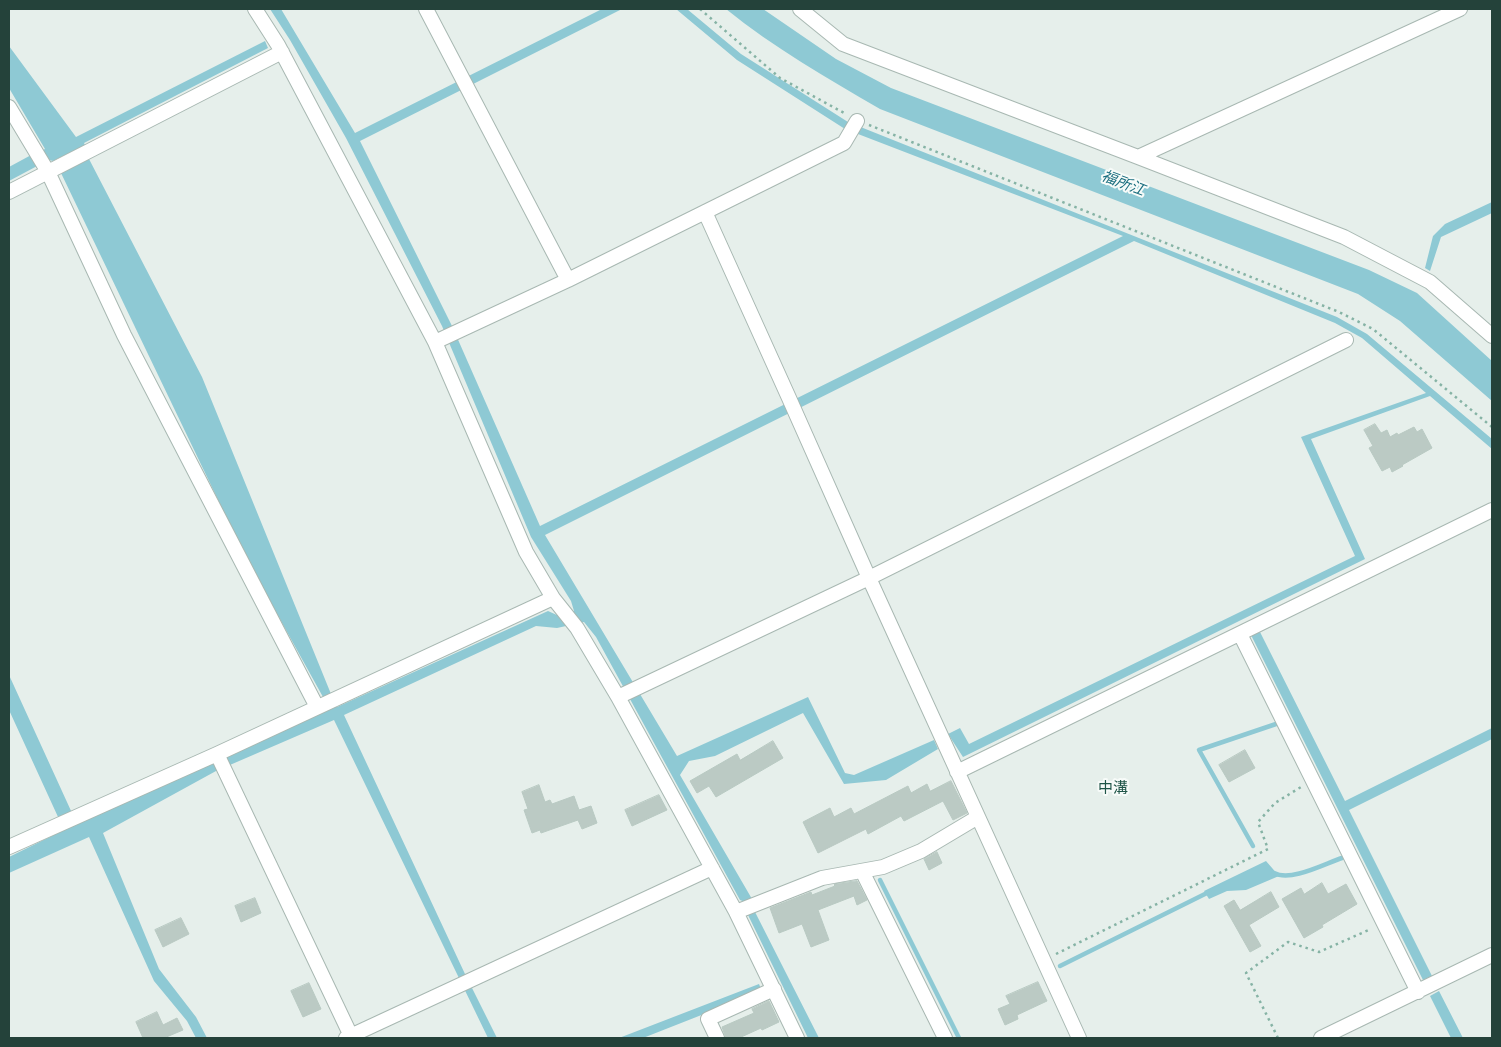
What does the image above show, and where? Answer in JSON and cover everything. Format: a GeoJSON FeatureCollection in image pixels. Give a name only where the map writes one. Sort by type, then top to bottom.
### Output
{"type":"FeatureCollection","features":[{"type":"Feature","properties":{"kind":"street"},"geometry":{"type":"LineString","coordinates":[[255,9],[282,52],[435,342],[526,552],[553,598],[577,628],[618,697],[736,912],[798,1038]]}},
{"type":"Feature","properties":{"kind":"street"},"geometry":{"type":"LineString","coordinates":[[426,9],[568,280]]}},
{"type":"Feature","properties":{"kind":"street"},"geometry":{"type":"LineString","coordinates":[[800,9],[843,44],[1344,237],[1430,282],[1492,336]]}},
{"type":"Feature","properties":{"kind":"street"},"geometry":{"type":"LineString","coordinates":[[1138,157],[1460,9]]}},
{"type":"Feature","properties":{"kind":"street"},"geometry":{"type":"LineString","coordinates":[[9,192],[282,52]]}},
{"type":"Feature","properties":{"kind":"street"},"geometry":{"type":"LineString","coordinates":[[9,107],[53,169],[124,335],[325,703]]}},
{"type":"Feature","properties":{"kind":"street"},"geometry":{"type":"LineString","coordinates":[[435,342],[568,280],[844,143],[857,121]]}},
{"type":"Feature","properties":{"kind":"street"},"geometry":{"type":"LineString","coordinates":[[705,212],[869,578],[1079,1038]]}},
{"type":"Feature","properties":{"kind":"street"},"geometry":{"type":"LineString","coordinates":[[618,697],[869,578],[1346,340]]}},
{"type":"Feature","properties":{"kind":"street"},"geometry":{"type":"LineString","coordinates":[[957,772],[1492,510]]}},
{"type":"Feature","properties":{"kind":"street"},"geometry":{"type":"LineString","coordinates":[[9,848],[553,598]]}},
{"type":"Feature","properties":{"kind":"street"},"geometry":{"type":"LineString","coordinates":[[1240,634],[1418,992]]}},
{"type":"Feature","properties":{"kind":"street"},"geometry":{"type":"LineString","coordinates":[[217,754],[348,1037],[712,868]]}},
{"type":"Feature","properties":{"kind":"street"},"geometry":{"type":"LineString","coordinates":[[736,912],[822,878],[883,867],[921,851],[978,817]]}},
{"type":"Feature","properties":{"kind":"street"},"geometry":{"type":"LineString","coordinates":[[862,871],[945,1038]]}},
{"type":"Feature","properties":{"kind":"street"},"geometry":{"type":"LineString","coordinates":[[1322,1038],[1492,956]]}},
{"type":"Feature","properties":{"kind":"street"},"geometry":{"type":"LineString","coordinates":[[717,1038],[708,1019],[774,989]]}},
{"type":"Feature","properties":{"kind":"path"},"geometry":{"type":"LineString","coordinates":[[700,9],[780,78],[857,121],[1339,312],[1373,329],[1492,428]]}},
{"type":"Feature","properties":{"kind":"path"},"geometry":{"type":"LineString","coordinates":[[1043,960],[1268,849],[1258,822],[1275,803],[1313,780]]}},
{"type":"Feature","properties":{"kind":"path"},"geometry":{"type":"LineString","coordinates":[[1278,1038],[1246,973],[1288,942],[1319,952],[1384,923]]}},
{"type":"Feature","properties":{"kind":"water"},"geometry":{"type":"Polygon","coordinates":[[[270,9],[281,9],[355,133],[602,9],[622,9],[360,141],[452,326],[540,526],[1123,236],[845,129],[737,60],[676,9],[687,9],[741,54],[848,122],[1337,317],[1367,334],[1492,439],[1492,449],[1430,396],[1311,439],[1365,559],[963,757],[948,734],[960,728],[969,744],[1355,556],[1301,437],[1426,393],[1362,338],[1335,323],[1134,241],[545,535],[677,756],[808,697],[845,773],[854,775],[934,740],[938,749],[886,780],[844,784],[803,713],[715,756],[689,761],[680,775],[752,899],[745,902],[740,900],[596,637],[584,622],[557,628],[536,626],[344,715],[465,974],[497,1038],[488,1038],[334,720],[216,771],[103,833],[159,969],[196,1017],[207,1038],[196,1038],[187,1021],[154,981],[89,837],[9,873],[9,857],[64,830],[9,710],[9,675],[77,824],[329,710],[245,556],[61,173],[89,159],[202,377],[337,707],[548,611],[559,616],[574,611],[571,601],[531,537],[442,326],[346,138],[270,9]]]}},
{"type":"Feature","properties":{"kind":"water","name":"福所江"},"geometry":{"type":"Polygon","coordinates":[[[726,9],[763,9],[836,59],[891,88],[1369,270],[1417,293],[1492,361],[1492,401],[1400,321],[1358,294],[880,109],[782,50],[726,9]]]}},
{"type":"Feature","properties":{"kind":"water"},"geometry":{"type":"Polygon","coordinates":[[[265,41],[268,48],[84,143],[85,145],[53,161],[49,160],[43,150],[45,149],[9,88],[9,46],[76,137],[265,41]]]}},
{"type":"Feature","properties":{"kind":"water"},"geometry":{"type":"Polygon","coordinates":[[[33,154],[39,165],[9,181],[9,167],[33,154]]]}},
{"type":"Feature","properties":{"kind":"water"},"geometry":{"type":"Polygon","coordinates":[[[1492,202],[1492,213],[1441,237],[1430,271],[1425,268],[1433,236],[1445,224],[1492,202]]]}},
{"type":"Feature","properties":{"kind":"water"},"geometry":{"type":"Polygon","coordinates":[[[1260,632],[1345,801],[1492,728],[1492,739],[1349,810],[1432,976],[1423,980],[1251,635],[1260,632]]]}},
{"type":"Feature","properties":{"kind":"water"},"geometry":{"type":"Polygon","coordinates":[[[1266,861],[1279,876],[1246,890],[1227,891],[1209,899],[1204,891],[1266,861]]]}},
{"type":"Feature","properties":{"kind":"water"},"geometry":{"type":"Polygon","coordinates":[[[754,910],[819,1038],[808,1038],[748,915],[754,910]]]}},
{"type":"Feature","properties":{"kind":"water"},"geometry":{"type":"Polygon","coordinates":[[[759,984],[761,989],[643,1038],[619,1038],[759,984]]]}},
{"type":"Feature","properties":{"kind":"water"},"geometry":{"type":"Polygon","coordinates":[[[1439,991],[1463,1038],[1451,1038],[1430,996],[1439,991]]]}},
{"type":"Feature","properties":{"kind":"building"},"geometry":{"type":"Polygon","coordinates":[[[1375,424],[1381,433],[1387,430],[1390,437],[1414,427],[1417,432],[1422,429],[1432,448],[1392,472],[1390,467],[1382,471],[1369,448],[1373,446],[1364,430],[1375,424]]]}},
{"type":"Feature","properties":{"kind":"building"},"geometry":{"type":"Polygon","coordinates":[[[773,741],[783,758],[716,797],[709,786],[697,793],[690,781],[737,754],[740,760],[773,741]]]}},
{"type":"Feature","properties":{"kind":"building"},"geometry":{"type":"Polygon","coordinates":[[[1245,750],[1255,768],[1229,782],[1219,765],[1245,750]]]}},
{"type":"Feature","properties":{"kind":"building"},"geometry":{"type":"Polygon","coordinates":[[[951,781],[967,813],[953,820],[943,801],[904,821],[901,816],[868,834],[866,829],[818,853],[803,822],[830,808],[834,817],[851,808],[854,814],[908,786],[911,793],[927,784],[930,791],[951,781]]]}},
{"type":"Feature","properties":{"kind":"building"},"geometry":{"type":"Polygon","coordinates":[[[539,785],[545,802],[550,800],[552,804],[574,796],[579,810],[591,806],[597,823],[582,829],[578,820],[541,833],[540,830],[532,833],[524,810],[528,809],[522,792],[539,785]]]}},
{"type":"Feature","properties":{"kind":"building"},"geometry":{"type":"Polygon","coordinates":[[[659,795],[667,810],[632,826],[625,810],[659,795]]]}},
{"type":"Feature","properties":{"kind":"building"},"geometry":{"type":"Polygon","coordinates":[[[937,852],[942,863],[929,870],[924,859],[937,852]]]}},
{"type":"Feature","properties":{"kind":"building"},"geometry":{"type":"Polygon","coordinates":[[[857,881],[867,900],[857,905],[854,896],[818,910],[829,940],[811,947],[802,924],[779,933],[770,908],[811,892],[812,895],[835,886],[835,884],[857,881]]]}},
{"type":"Feature","properties":{"kind":"building"},"geometry":{"type":"Polygon","coordinates":[[[1322,883],[1328,894],[1346,884],[1357,904],[1304,938],[1282,899],[1301,888],[1304,894],[1322,883]]]}},
{"type":"Feature","properties":{"kind":"building"},"geometry":{"type":"Polygon","coordinates":[[[1271,892],[1279,907],[1249,925],[1261,946],[1250,952],[1224,906],[1234,900],[1240,910],[1271,892]]]}},
{"type":"Feature","properties":{"kind":"building"},"geometry":{"type":"Polygon","coordinates":[[[255,898],[261,913],[241,922],[235,906],[255,898]]]}},
{"type":"Feature","properties":{"kind":"building"},"geometry":{"type":"Polygon","coordinates":[[[181,918],[189,934],[163,947],[155,930],[181,918]]]}},
{"type":"Feature","properties":{"kind":"building"},"geometry":{"type":"Polygon","coordinates":[[[1038,982],[1047,1001],[1017,1015],[1018,1019],[1005,1025],[998,1009],[1010,1004],[1006,996],[1038,982]]]}},
{"type":"Feature","properties":{"kind":"building"},"geometry":{"type":"Polygon","coordinates":[[[309,983],[321,1009],[303,1017],[291,991],[309,983]]]}},
{"type":"Feature","properties":{"kind":"building"},"geometry":{"type":"Polygon","coordinates":[[[769,1001],[779,1022],[739,1038],[726,1038],[722,1027],[754,1013],[752,1009],[769,1001]]]}},
{"type":"Feature","properties":{"kind":"building"},"geometry":{"type":"Polygon","coordinates":[[[157,1012],[163,1025],[177,1018],[183,1030],[164,1038],[143,1038],[136,1022],[157,1012]]]}},
{"type":"Feature","properties":{"kind":"waterway"},"geometry":{"type":"LineString","coordinates":[[1253,846],[1199,750],[1276,724]]}},
{"type":"Feature","properties":{"kind":"waterway"},"geometry":{"type":"LineString","coordinates":[[1274,873],[1281,875],[1298,874],[1342,858]]}},
{"type":"Feature","properties":{"kind":"waterway"},"geometry":{"type":"LineString","coordinates":[[880,880],[959,1038]]}},
{"type":"Feature","properties":{"kind":"waterway"},"geometry":{"type":"LineString","coordinates":[[1060,966],[1209,892]]}},
{"type":"Feature","properties":{"kind":"district","name":"中溝"},"geometry":{"type":"Point","coordinates":[1113,789]}}]}
